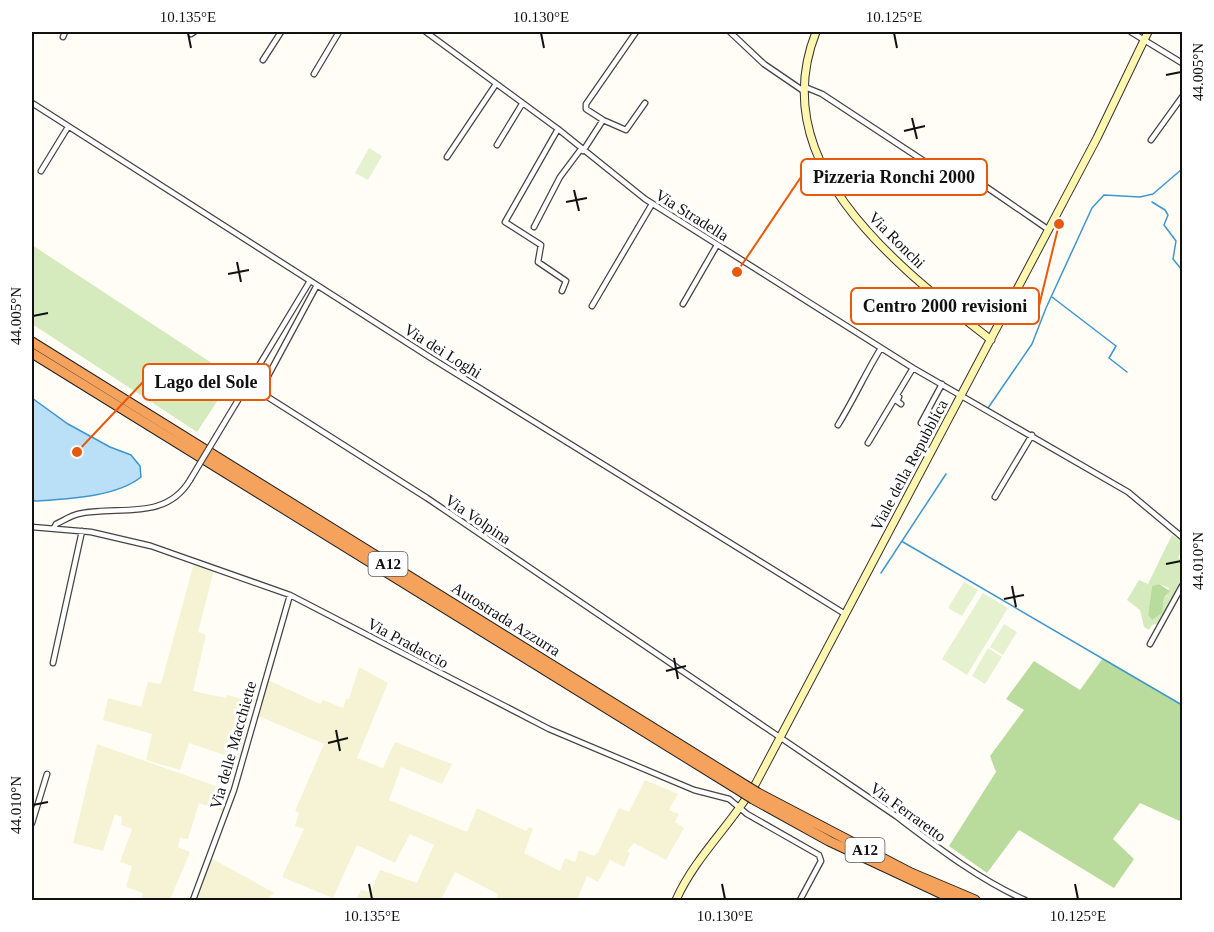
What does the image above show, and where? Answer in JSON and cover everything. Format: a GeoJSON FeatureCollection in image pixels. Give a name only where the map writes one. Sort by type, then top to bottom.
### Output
{"type":"FeatureCollection","features":[{"type":"Feature","properties":{"kind":"highway","name":"Autostrada Azzurra"},"geometry":{"type":"LineString","coordinates":[[32,342],[743,789]]}},
{"type":"Feature","properties":{"kind":"highway","name":"Autostrada Azzurra"},"geometry":{"type":"LineString","coordinates":[[32,353],[743,789],[901,868],[975,900]]}},
{"type":"Feature","properties":{"kind":"highway","name":"Autostrada Azzurra"},"geometry":{"type":"LineString","coordinates":[[756,796],[829,842],[955,900]]}},
{"type":"Feature","properties":{"kind":"main road","name":"Via Ronchi"},"geometry":{"type":"LineString","coordinates":[[816,32],[805,90],[806,113],[817,159],[852,214],[893,258],[940,300],[991,340]]}},
{"type":"Feature","properties":{"kind":"main road","name":"Viale della Repubblica"},"geometry":{"type":"LineString","coordinates":[[676,900],[692,870],[741,808],[780,737],[1108,117],[1148,32]]}},
{"type":"Feature","properties":{"kind":"street"},"geometry":{"type":"LineString","coordinates":[[263,60],[281,32]]}},
{"type":"Feature","properties":{"kind":"street"},"geometry":{"type":"LineString","coordinates":[[314,74],[339,32]]}},
{"type":"Feature","properties":{"kind":"street","name":"Via Stradella"},"geometry":{"type":"LineString","coordinates":[[426,32],[558,129],[652,204],[914,368],[1128,492],[1182,537]]}},
{"type":"Feature","properties":{"kind":"street"},"geometry":{"type":"LineString","coordinates":[[636,32],[585,106],[603,120],[626,130],[645,104]]}},
{"type":"Feature","properties":{"kind":"street"},"geometry":{"type":"LineString","coordinates":[[730,32],[764,63],[805,90],[822,94],[946,175],[979,182],[1049,230]]}},
{"type":"Feature","properties":{"kind":"street"},"geometry":{"type":"LineString","coordinates":[[1131,32],[1143,42],[1182,62]]}},
{"type":"Feature","properties":{"kind":"street"},"geometry":{"type":"LineString","coordinates":[[447,157],[496,84]]}},
{"type":"Feature","properties":{"kind":"street"},"geometry":{"type":"LineString","coordinates":[[1150,140],[1182,97]]}},
{"type":"Feature","properties":{"kind":"street","name":"Via dei Loghi"},"geometry":{"type":"LineString","coordinates":[[32,103],[310,281],[845,614]]}},
{"type":"Feature","properties":{"kind":"street"},"geometry":{"type":"LineString","coordinates":[[496,145],[522,104]]}},
{"type":"Feature","properties":{"kind":"street"},"geometry":{"type":"LineString","coordinates":[[534,227],[560,177],[603,120]]}},
{"type":"Feature","properties":{"kind":"street"},"geometry":{"type":"LineString","coordinates":[[41,171],[68,127]]}},
{"type":"Feature","properties":{"kind":"street"},"geometry":{"type":"LineString","coordinates":[[558,129],[505,222],[541,245],[538,262],[566,281],[562,291]]}},
{"type":"Feature","properties":{"kind":"street"},"geometry":{"type":"LineString","coordinates":[[592,306],[652,204]]}},
{"type":"Feature","properties":{"kind":"street"},"geometry":{"type":"LineString","coordinates":[[683,304],[717,245]]}},
{"type":"Feature","properties":{"kind":"street"},"geometry":{"type":"LineString","coordinates":[[54,528],[56,524],[81,514],[162,506],[173,500],[190,480],[310,281]]}},
{"type":"Feature","properties":{"kind":"street","name":"Via Volpina"},"geometry":{"type":"LineString","coordinates":[[317,285],[261,389],[263,394],[427,498],[780,737]]}},
{"type":"Feature","properties":{"kind":"street"},"geometry":{"type":"LineString","coordinates":[[838,425],[881,348]]}},
{"type":"Feature","properties":{"kind":"street"},"geometry":{"type":"LineString","coordinates":[[901,404],[897,401],[914,368]]}},
{"type":"Feature","properties":{"kind":"street"},"geometry":{"type":"LineString","coordinates":[[868,443],[914,368]]}},
{"type":"Feature","properties":{"kind":"street"},"geometry":{"type":"LineString","coordinates":[[921,423],[942,384]]}},
{"type":"Feature","properties":{"kind":"street"},"geometry":{"type":"LineString","coordinates":[[995,497],[1032,435]]}},
{"type":"Feature","properties":{"kind":"street","name":"Via Pradaccio"},"geometry":{"type":"LineString","coordinates":[[32,527],[82,531],[151,546],[290,595],[549,729],[694,790],[729,800],[821,858],[800,900]]}},
{"type":"Feature","properties":{"kind":"street"},"geometry":{"type":"LineString","coordinates":[[53,663],[82,531]]}},
{"type":"Feature","properties":{"kind":"street"},"geometry":{"type":"LineString","coordinates":[[1150,644],[1182,586]]}},
{"type":"Feature","properties":{"kind":"street","name":"Via delle Macchiette"},"geometry":{"type":"LineString","coordinates":[[193,900],[234,790],[290,595]]}},
{"type":"Feature","properties":{"kind":"street","name":"Via Ferraretto"},"geometry":{"type":"LineString","coordinates":[[780,737],[896,816],[949,856],[1001,889],[1025,900]]}},
{"type":"Feature","properties":{"kind":"street"},"geometry":{"type":"LineString","coordinates":[[32,823],[47,774]]}},
{"type":"Feature","properties":{"kind":"shaded area"},"geometry":{"type":"Polygon","coordinates":[[[194,563],[214,570],[198,632],[206,635],[193,691],[226,698],[227,695],[253,702],[239,760],[189,743],[180,770],[146,760],[152,734],[103,720],[108,698],[141,707],[148,682],[161,684],[194,563]]]}},
{"type":"Feature","properties":{"kind":"shaded area"},"geometry":{"type":"Polygon","coordinates":[[[359,667],[388,683],[357,758],[383,768],[395,742],[452,764],[442,784],[401,767],[389,800],[467,832],[477,808],[526,831],[529,827],[533,829],[524,853],[560,871],[565,858],[575,862],[579,850],[594,856],[598,852],[619,808],[629,812],[645,780],[678,794],[669,810],[679,814],[675,822],[684,828],[666,860],[634,843],[627,851],[630,853],[624,867],[610,860],[598,882],[587,876],[577,900],[496,900],[498,894],[455,872],[441,900],[356,900],[361,890],[370,892],[380,870],[417,883],[434,845],[410,834],[395,863],[357,845],[333,898],[282,877],[304,829],[295,826],[299,813],[295,811],[324,744],[256,715],[264,687],[267,686],[268,680],[320,704],[323,700],[343,708],[346,699],[349,699],[359,667]]]}},
{"type":"Feature","properties":{"kind":"shaded area"},"geometry":{"type":"Polygon","coordinates":[[[97,744],[230,791],[222,811],[199,803],[188,839],[180,838],[178,847],[190,852],[170,900],[141,900],[143,893],[126,887],[132,866],[120,862],[132,829],[121,825],[122,817],[115,814],[103,851],[73,843],[97,744]]]}},
{"type":"Feature","properties":{"kind":"shaded area"},"geometry":{"type":"Polygon","coordinates":[[[211,858],[271,891],[274,893],[269,897],[277,900],[196,900],[211,858]]]}},
{"type":"Feature","properties":{"kind":"green space"},"geometry":{"type":"Polygon","coordinates":[[[369,148],[382,156],[368,180],[355,173],[369,148]]]}},
{"type":"Feature","properties":{"kind":"green space"},"geometry":{"type":"Polygon","coordinates":[[[32,245],[233,377],[197,432],[32,324],[32,245]]]}},
{"type":"Feature","properties":{"kind":"green space"},"geometry":{"type":"Polygon","coordinates":[[[1172,535],[1182,541],[1182,550],[1178,557],[1183,571],[1178,590],[1160,623],[1152,625],[1149,630],[1144,627],[1140,610],[1127,600],[1139,580],[1148,584],[1172,535]],[[1159,584],[1152,586],[1148,615],[1151,619],[1163,605],[1169,588],[1159,584]]]}},
{"type":"Feature","properties":{"kind":"green space"},"geometry":{"type":"Polygon","coordinates":[[[964,582],[978,590],[962,616],[948,608],[964,582]]]}},
{"type":"Feature","properties":{"kind":"green space"},"geometry":{"type":"Polygon","coordinates":[[[1159,584],[1170,591],[1164,598],[1162,613],[1152,620],[1148,615],[1152,586],[1159,584]]]}},
{"type":"Feature","properties":{"kind":"green space"},"geometry":{"type":"Polygon","coordinates":[[[983,593],[1008,608],[967,675],[942,659],[983,593]]]}},
{"type":"Feature","properties":{"kind":"green space"},"geometry":{"type":"Polygon","coordinates":[[[1004,624],[1017,632],[1003,655],[990,647],[1004,624]]]}},
{"type":"Feature","properties":{"kind":"green space"},"geometry":{"type":"Polygon","coordinates":[[[988,648],[1002,657],[985,684],[972,676],[988,648]]]}},
{"type":"Feature","properties":{"kind":"green space"},"geometry":{"type":"Polygon","coordinates":[[[1103,658],[1182,705],[1182,822],[1140,803],[1113,839],[1134,859],[1114,888],[1019,830],[987,873],[949,846],[996,772],[990,756],[1024,710],[1006,699],[1034,661],[1080,690],[1103,658]]]}},
{"type":"Feature","properties":{"kind":"water"},"geometry":{"type":"Polygon","coordinates":[[[32,398],[68,424],[110,447],[131,455],[140,466],[141,477],[119,489],[91,496],[35,501],[32,499],[32,398]]]}},
{"type":"Feature","properties":{"kind":"waterway"},"geometry":{"type":"LineString","coordinates":[[988,408],[1032,344],[1092,208],[1104,195],[1140,197],[1153,194],[1182,169]]}},
{"type":"Feature","properties":{"kind":"waterway"},"geometry":{"type":"LineString","coordinates":[[1152,202],[1165,210],[1168,215],[1164,225],[1176,241],[1173,259],[1182,270]]}},
{"type":"Feature","properties":{"kind":"waterway"},"geometry":{"type":"LineString","coordinates":[[1052,297],[1116,346],[1109,358],[1127,372]]}},
{"type":"Feature","properties":{"kind":"waterway"},"geometry":{"type":"LineString","coordinates":[[881,573],[946,474]]}},
{"type":"Feature","properties":{"kind":"waterway"},"geometry":{"type":"LineString","coordinates":[[903,542],[1182,705]]}},
{"type":"Feature","properties":{"kind":"place","name":"Centro 2000 revisioni"},"geometry":{"type":"Point","coordinates":[1059,224]}},
{"type":"Feature","properties":{"kind":"place","name":"Pizzeria Ronchi 2000"},"geometry":{"type":"Point","coordinates":[737,272]}},
{"type":"Feature","properties":{"kind":"place","name":"Lago del Sole"},"geometry":{"type":"Point","coordinates":[77,452]}}]}
